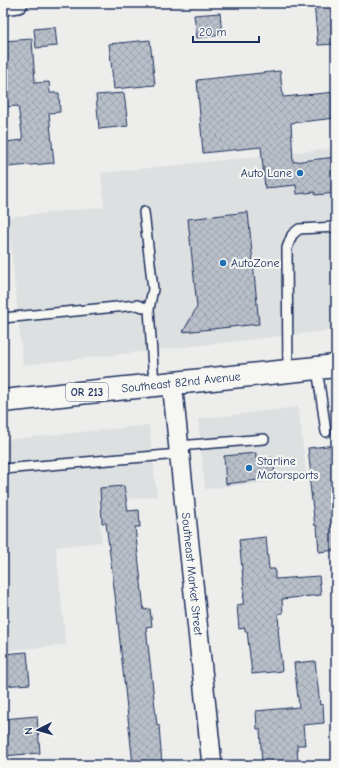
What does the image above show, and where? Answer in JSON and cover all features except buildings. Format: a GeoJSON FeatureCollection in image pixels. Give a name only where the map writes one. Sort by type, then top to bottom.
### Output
{"type":"FeatureCollection","features":[{"type":"Feature","properties":{"kind":"main road","name":"Southeast 82nd Avenue"},"geometry":{"type":"LineString","coordinates":[[3,401],[163,383],[327,367]]}},
{"type":"Feature","properties":{"kind":"street"},"geometry":{"type":"LineString","coordinates":[[3,5],[18,3]]}},
{"type":"Feature","properties":{"kind":"street","name":"Southeast Market Street"},"geometry":{"type":"LineString","coordinates":[[163,383],[179,450],[212,765]]}},
{"type":"Feature","properties":{"kind":"lane"},"geometry":{"type":"LineString","coordinates":[[144,212],[153,289],[149,309],[163,383]]}},
{"type":"Feature","properties":{"kind":"lane"},"geometry":{"type":"LineString","coordinates":[[288,371],[287,248],[292,235],[298,230],[336,227]]}},
{"type":"Feature","properties":{"kind":"lane"},"geometry":{"type":"LineString","coordinates":[[3,318],[136,305],[149,309]]}},
{"type":"Feature","properties":{"kind":"lane"},"geometry":{"type":"LineString","coordinates":[[326,432],[327,367]]}},
{"type":"Feature","properties":{"kind":"lane"},"geometry":{"type":"LineString","coordinates":[[3,469],[179,450],[264,439]]}},
{"type":"Feature","properties":{"kind":"shaded area"},"geometry":{"type":"Polygon","coordinates":[[[336,148],[336,330],[23,365],[8,217],[104,207],[101,173],[336,148]]]}},
{"type":"Feature","properties":{"kind":"shaded area"},"geometry":{"type":"Polygon","coordinates":[[[298,407],[307,478],[205,489],[198,419],[298,407]]]}},
{"type":"Feature","properties":{"kind":"shaded area"},"geometry":{"type":"Polygon","coordinates":[[[149,425],[157,496],[98,503],[102,542],[56,547],[66,645],[3,651],[3,440],[149,425]]]}},
{"type":"Feature","properties":{"kind":"place","name":"Auto Lane"},"geometry":{"type":"Point","coordinates":[300,173]}},
{"type":"Feature","properties":{"kind":"place","name":"AutoZone"},"geometry":{"type":"Point","coordinates":[223,263]}},
{"type":"Feature","properties":{"kind":"place","name":"Starline Motorsports"},"geometry":{"type":"Point","coordinates":[249,468]}}]}
